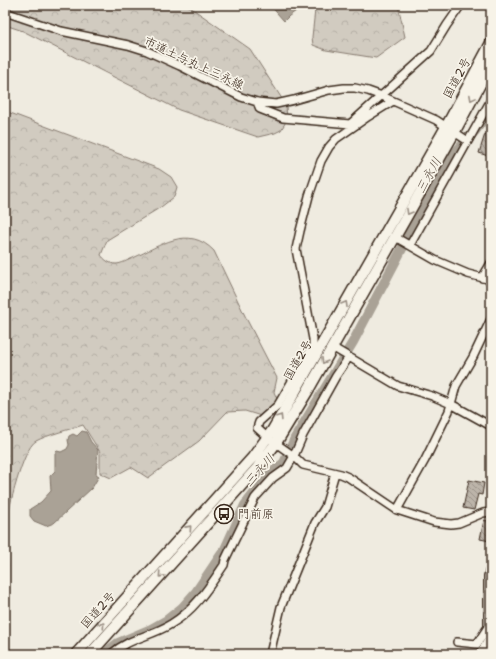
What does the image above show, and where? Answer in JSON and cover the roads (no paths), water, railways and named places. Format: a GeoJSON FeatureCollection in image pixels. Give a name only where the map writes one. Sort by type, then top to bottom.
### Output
{"type":"FeatureCollection","features":[{"type":"Feature","properties":{"kind":"highway","name":"国道2号"},"geometry":{"type":"LineString","coordinates":[[483,78],[491,43]]}},
{"type":"Feature","properties":{"kind":"highway","name":"国道2号"},"geometry":{"type":"LineString","coordinates":[[76,654],[253,457],[293,396],[450,130],[491,64]]}},
{"type":"Feature","properties":{"kind":"highway","name":"国道2号"},"geometry":{"type":"LineString","coordinates":[[90,654],[279,445],[335,349],[450,130]]}},
{"type":"Feature","properties":{"kind":"street"},"geometry":{"type":"LineString","coordinates":[[461,5],[431,51],[382,96],[367,113],[336,139],[329,147],[321,161],[296,249],[313,345],[278,405],[258,422],[257,428],[267,437],[293,455],[303,465],[348,477],[397,510],[434,522],[450,524],[459,523],[483,513],[491,512]]}},
{"type":"Feature","properties":{"kind":"street","name":"市道土与丸上三永線"},"geometry":{"type":"LineString","coordinates":[[5,12],[61,31],[128,45],[146,51],[180,66],[234,94],[257,102]]}},
{"type":"Feature","properties":{"kind":"street"},"geometry":{"type":"LineString","coordinates":[[393,101],[367,113],[350,124],[283,118],[260,109],[257,102],[276,104],[329,90],[355,88],[382,96],[436,120],[468,141]]}},
{"type":"Feature","properties":{"kind":"street"},"geometry":{"type":"LineString","coordinates":[[410,245],[491,100]]}},
{"type":"Feature","properties":{"kind":"street"},"geometry":{"type":"LineString","coordinates":[[395,237],[435,260],[491,280]]}},
{"type":"Feature","properties":{"kind":"street"},"geometry":{"type":"LineString","coordinates":[[482,278],[491,263]]}},
{"type":"Feature","properties":{"kind":"street"},"geometry":{"type":"LineString","coordinates":[[397,510],[429,453],[449,412],[456,386],[473,357],[491,319]]}},
{"type":"Feature","properties":{"kind":"street"},"geometry":{"type":"LineString","coordinates":[[335,349],[398,386],[432,396],[451,404],[491,426]]}},
{"type":"Feature","properties":{"kind":"street"},"geometry":{"type":"LineString","coordinates":[[111,654],[132,640],[172,624],[190,610],[212,585],[224,565],[224,560],[255,498],[273,478],[287,468],[303,435],[348,356]]}},
{"type":"Feature","properties":{"kind":"street"},"geometry":{"type":"LineString","coordinates":[[270,654],[281,607],[315,523],[325,507],[335,473]]}},
{"type":"Feature","properties":{"kind":"street"},"geometry":{"type":"LineString","coordinates":[[457,642],[477,644],[489,628],[488,576],[491,566]]}},
{"type":"Feature","properties":{"kind":"street"},"geometry":{"type":"LineString","coordinates":[[480,654],[491,635]]}},
{"type":"Feature","properties":{"kind":"waterway","name":"三永川"},"geometry":{"type":"LineString","coordinates":[[407,238],[421,211],[441,180],[445,167],[491,109]]}},
{"type":"Feature","properties":{"kind":"waterway","name":"三永川"},"geometry":{"type":"LineString","coordinates":[[106,654],[118,643],[151,629],[167,620],[182,608],[196,592],[225,549],[245,505],[268,476],[284,463],[295,438],[353,342],[403,247]]}},
{"type":"Feature","properties":{"kind":"place","name":"門前原"},"geometry":{"type":"Point","coordinates":[224,514]}}]}
